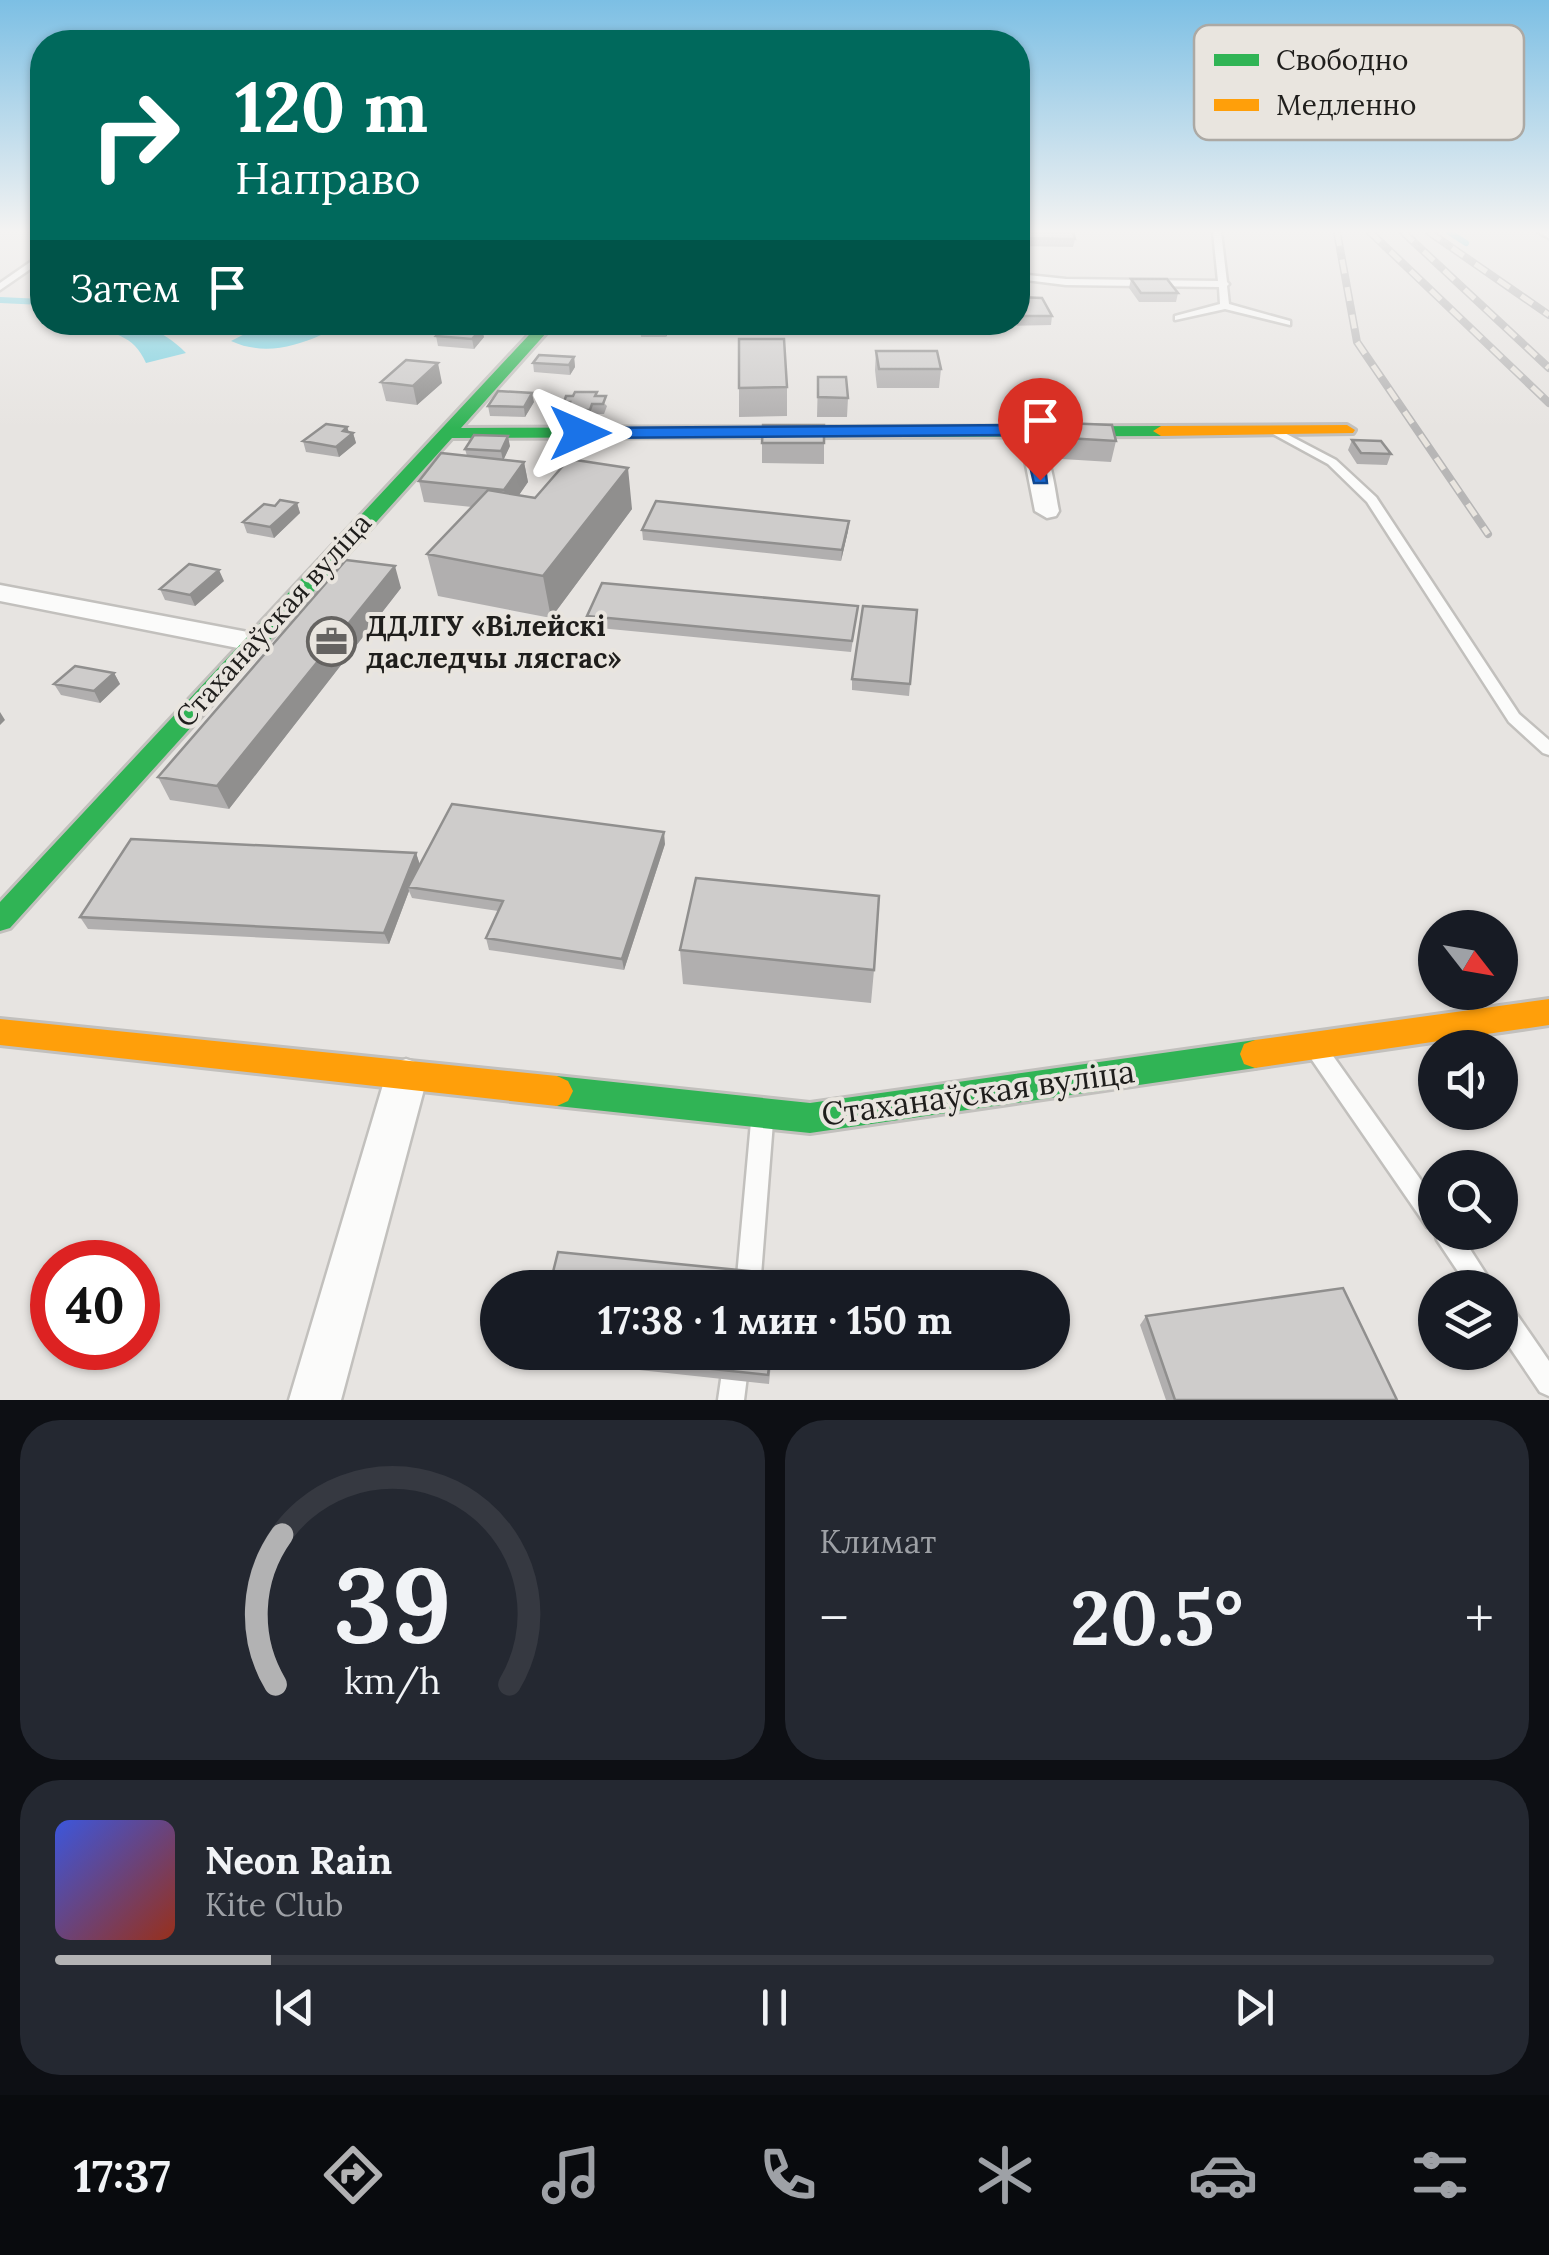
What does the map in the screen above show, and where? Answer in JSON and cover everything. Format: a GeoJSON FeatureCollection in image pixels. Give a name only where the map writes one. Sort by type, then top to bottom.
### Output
{"type":"FeatureCollection","features":[{"type":"Feature","properties":{"kind":"street","name":"Стаханаўская вуліца"},"geometry":{"type":"LineString","coordinates":[[0,920],[536,335]]}},
{"type":"Feature","properties":{"kind":"street"},"geometry":{"type":"LineString","coordinates":[[1018,430],[1034,448],[1047,511]]}},
{"type":"Feature","properties":{"kind":"street"},"geometry":{"type":"LineString","coordinates":[[443,433],[1347,430]]}},
{"type":"Feature","properties":{"kind":"street"},"geometry":{"type":"LineString","coordinates":[[0,593],[254,642]]}},
{"type":"Feature","properties":{"kind":"street","name":"Стаханаўская вуліца"},"geometry":{"type":"LineString","coordinates":[[0,1032],[810,1118],[1549,1012]]}},
{"type":"Feature","properties":{"kind":"street"},"geometry":{"type":"LineString","coordinates":[[315,1400],[406,1078]]}},
{"type":"Feature","properties":{"kind":"lane"},"geometry":{"type":"LineString","coordinates":[[1225,297],[1225,306]]}},
{"type":"Feature","properties":{"kind":"lane"},"geometry":{"type":"LineString","coordinates":[[1178,318],[1225,306],[1287,323]]}},
{"type":"Feature","properties":{"kind":"lane"},"geometry":{"type":"LineString","coordinates":[[1273,430],[1332,462],[1372,500],[1514,718],[1549,749]]}},
{"type":"Feature","properties":{"kind":"lane"},"geometry":{"type":"LineString","coordinates":[[1314,1045],[1418,1195]]}},
{"type":"Feature","properties":{"kind":"lane"},"geometry":{"type":"LineString","coordinates":[[750,1270],[763,1113]]}},
{"type":"Feature","properties":{"kind":"lane"},"geometry":{"type":"LineString","coordinates":[[1518,1338],[1549,1382]]}},
{"type":"Feature","properties":{"kind":"lane"},"geometry":{"type":"LineString","coordinates":[[731,1400],[735,1370]]}},
{"type":"Feature","properties":{"kind":"water"},"geometry":{"type":"Polygon","coordinates":[[[164,335],[186,353],[146,363],[135,346],[121,336],[164,335]]]}},
{"type":"Feature","properties":{"kind":"water"},"geometry":{"type":"Polygon","coordinates":[[[243,335],[321,335],[265,349],[231,341],[243,335]]]}},
{"type":"Feature","properties":{"kind":"building"},"geometry":{"type":"Polygon","coordinates":[[[1030,298],[1042,298],[1052,316],[1030,316],[1030,298]]]}},
{"type":"Feature","properties":{"kind":"building"},"geometry":{"type":"Polygon","coordinates":[[[437,335],[476,335],[472,339],[437,335]]]}},
{"type":"Feature","properties":{"kind":"building"},"geometry":{"type":"Polygon","coordinates":[[[739,339],[784,339],[787,387],[739,388],[739,339]]]}},
{"type":"Feature","properties":{"kind":"building"},"geometry":{"type":"Polygon","coordinates":[[[876,351],[937,351],[941,369],[879,369],[876,351]]]}},
{"type":"Feature","properties":{"kind":"building"},"geometry":{"type":"Polygon","coordinates":[[[539,355],[574,357],[569,365],[533,363],[539,355]]]}},
{"type":"Feature","properties":{"kind":"building"},"geometry":{"type":"Polygon","coordinates":[[[406,360],[438,363],[413,386],[381,382],[406,360]]]}},
{"type":"Feature","properties":{"kind":"building"},"geometry":{"type":"Polygon","coordinates":[[[818,377],[846,377],[848,398],[818,397],[818,377]]]}},
{"type":"Feature","properties":{"kind":"building"},"geometry":{"type":"Polygon","coordinates":[[[498,391],[532,393],[524,407],[488,406],[498,391]]]}},
{"type":"Feature","properties":{"kind":"building"},"geometry":{"type":"Polygon","coordinates":[[[575,392],[606,396],[603,404],[592,404],[590,410],[567,410],[570,402],[564,402],[566,396],[575,392]]]}},
{"type":"Feature","properties":{"kind":"building"},"geometry":{"type":"Polygon","coordinates":[[[1064,423],[1112,425],[1116,441],[1066,438],[1064,423]]]}},
{"type":"Feature","properties":{"kind":"building"},"geometry":{"type":"Polygon","coordinates":[[[326,424],[347,427],[343,431],[353,433],[336,447],[303,441],[326,424]]]}},
{"type":"Feature","properties":{"kind":"building"},"geometry":{"type":"Polygon","coordinates":[[[763,425],[824,425],[824,443],[762,443],[763,425]]]}},
{"type":"Feature","properties":{"kind":"building"},"geometry":{"type":"Polygon","coordinates":[[[474,435],[508,436],[501,451],[465,449],[474,435]]]}},
{"type":"Feature","properties":{"kind":"building"},"geometry":{"type":"Polygon","coordinates":[[[1352,440],[1381,441],[1391,454],[1361,453],[1352,440]]]}},
{"type":"Feature","properties":{"kind":"building"},"geometry":{"type":"Polygon","coordinates":[[[441,453],[524,462],[504,490],[419,481],[441,453]]]}},
{"type":"Feature","properties":{"kind":"building"},"geometry":{"type":"Polygon","coordinates":[[[569,459],[628,468],[543,576],[427,554],[488,490],[535,498],[569,459]]]}},
{"type":"Feature","properties":{"kind":"building"},"geometry":{"type":"Polygon","coordinates":[[[280,500],[297,503],[270,527],[243,522],[264,504],[275,506],[280,500]]]}},
{"type":"Feature","properties":{"kind":"building"},"geometry":{"type":"Polygon","coordinates":[[[656,501],[849,521],[842,550],[642,530],[656,501]]]}},
{"type":"Feature","properties":{"kind":"building"},"geometry":{"type":"Polygon","coordinates":[[[346,560],[395,566],[217,786],[158,777],[346,560]]]}},
{"type":"Feature","properties":{"kind":"building"},"geometry":{"type":"Polygon","coordinates":[[[189,564],[219,570],[190,595],[160,589],[189,564]]]}},
{"type":"Feature","properties":{"kind":"building"},"geometry":{"type":"Polygon","coordinates":[[[602,583],[858,606],[852,641],[587,616],[602,583]]]}},
{"type":"Feature","properties":{"kind":"building"},"geometry":{"type":"Polygon","coordinates":[[[863,606],[917,610],[910,684],[852,679],[863,606]]]}},
{"type":"Feature","properties":{"kind":"building"},"geometry":{"type":"Polygon","coordinates":[[[75,666],[114,673],[94,691],[54,684],[75,666]]]}},
{"type":"Feature","properties":{"kind":"building"},"geometry":{"type":"Polygon","coordinates":[[[452,804],[664,832],[622,959],[486,938],[503,901],[408,887],[452,804]]]}},
{"type":"Feature","properties":{"kind":"building"},"geometry":{"type":"Polygon","coordinates":[[[131,839],[416,853],[384,933],[80,917],[131,839]]]}},
{"type":"Feature","properties":{"kind":"building"},"geometry":{"type":"Polygon","coordinates":[[[696,878],[879,896],[874,970],[680,950],[696,878]]]}},
{"type":"Feature","properties":{"kind":"building"},"geometry":{"type":"Polygon","coordinates":[[[558,1252],[738,1270],[554,1270],[558,1252]]]}},
{"type":"Feature","properties":{"kind":"building"},"geometry":{"type":"Polygon","coordinates":[[[1343,1288],[1397,1400],[1175,1400],[1146,1316],[1343,1288]]]}},
{"type":"Feature","properties":{"kind":"building"},"geometry":{"type":"Polygon","coordinates":[[[721,1370],[769,1370],[768,1375],[721,1370]]]}},
{"type":"Feature","properties":{"kind":"waterway"},"geometry":{"type":"LineString","coordinates":[[0,300],[30,301]]}},
{"type":"Feature","properties":{"kind":"railway"},"geometry":{"type":"LineString","coordinates":[[1349,297],[1357,342],[1488,534]]}},
{"type":"Feature","properties":{"kind":"railway"},"geometry":{"type":"LineString","coordinates":[[1438,297],[1549,403]]}},
{"type":"Feature","properties":{"kind":"railway"},"geometry":{"type":"LineString","coordinates":[[1473,297],[1549,368]]}},
{"type":"Feature","properties":{"kind":"railway"},"geometry":{"type":"LineString","coordinates":[[1523,297],[1549,315]]}},
{"type":"Feature","properties":{"kind":"traffic: fast"},"geometry":{"type":"LineString","coordinates":[[0,920],[537,335]]}},
{"type":"Feature","properties":{"kind":"traffic: fast"},"geometry":{"type":"LineString","coordinates":[[443,433],[1161,431]]}},
{"type":"Feature","properties":{"kind":"traffic: fast"},"geometry":{"type":"LineString","coordinates":[[557,1091],[810,1118],[1255,1054]]}},
{"type":"Feature","properties":{"kind":"traffic: slow"},"geometry":{"type":"LineString","coordinates":[[1161,431],[1347,430]]}},
{"type":"Feature","properties":{"kind":"traffic: slow"},"geometry":{"type":"LineString","coordinates":[[1255,1054],[1549,1012]]}},
{"type":"Feature","properties":{"kind":"traffic: slow"},"geometry":{"type":"LineString","coordinates":[[0,1032],[557,1091]]}},
{"type":"Feature","properties":{"kind":"place","name":"ДДЛГУ «Вілейскі даследчы лясгас»"},"geometry":{"type":"Point","coordinates":[331,642]}},
{"type":"Feature","properties":{"kind":"route"},"geometry":{"type":"LineString","coordinates":[[580,433],[1018,430],[1034,448],[1040,480]]}}]}
